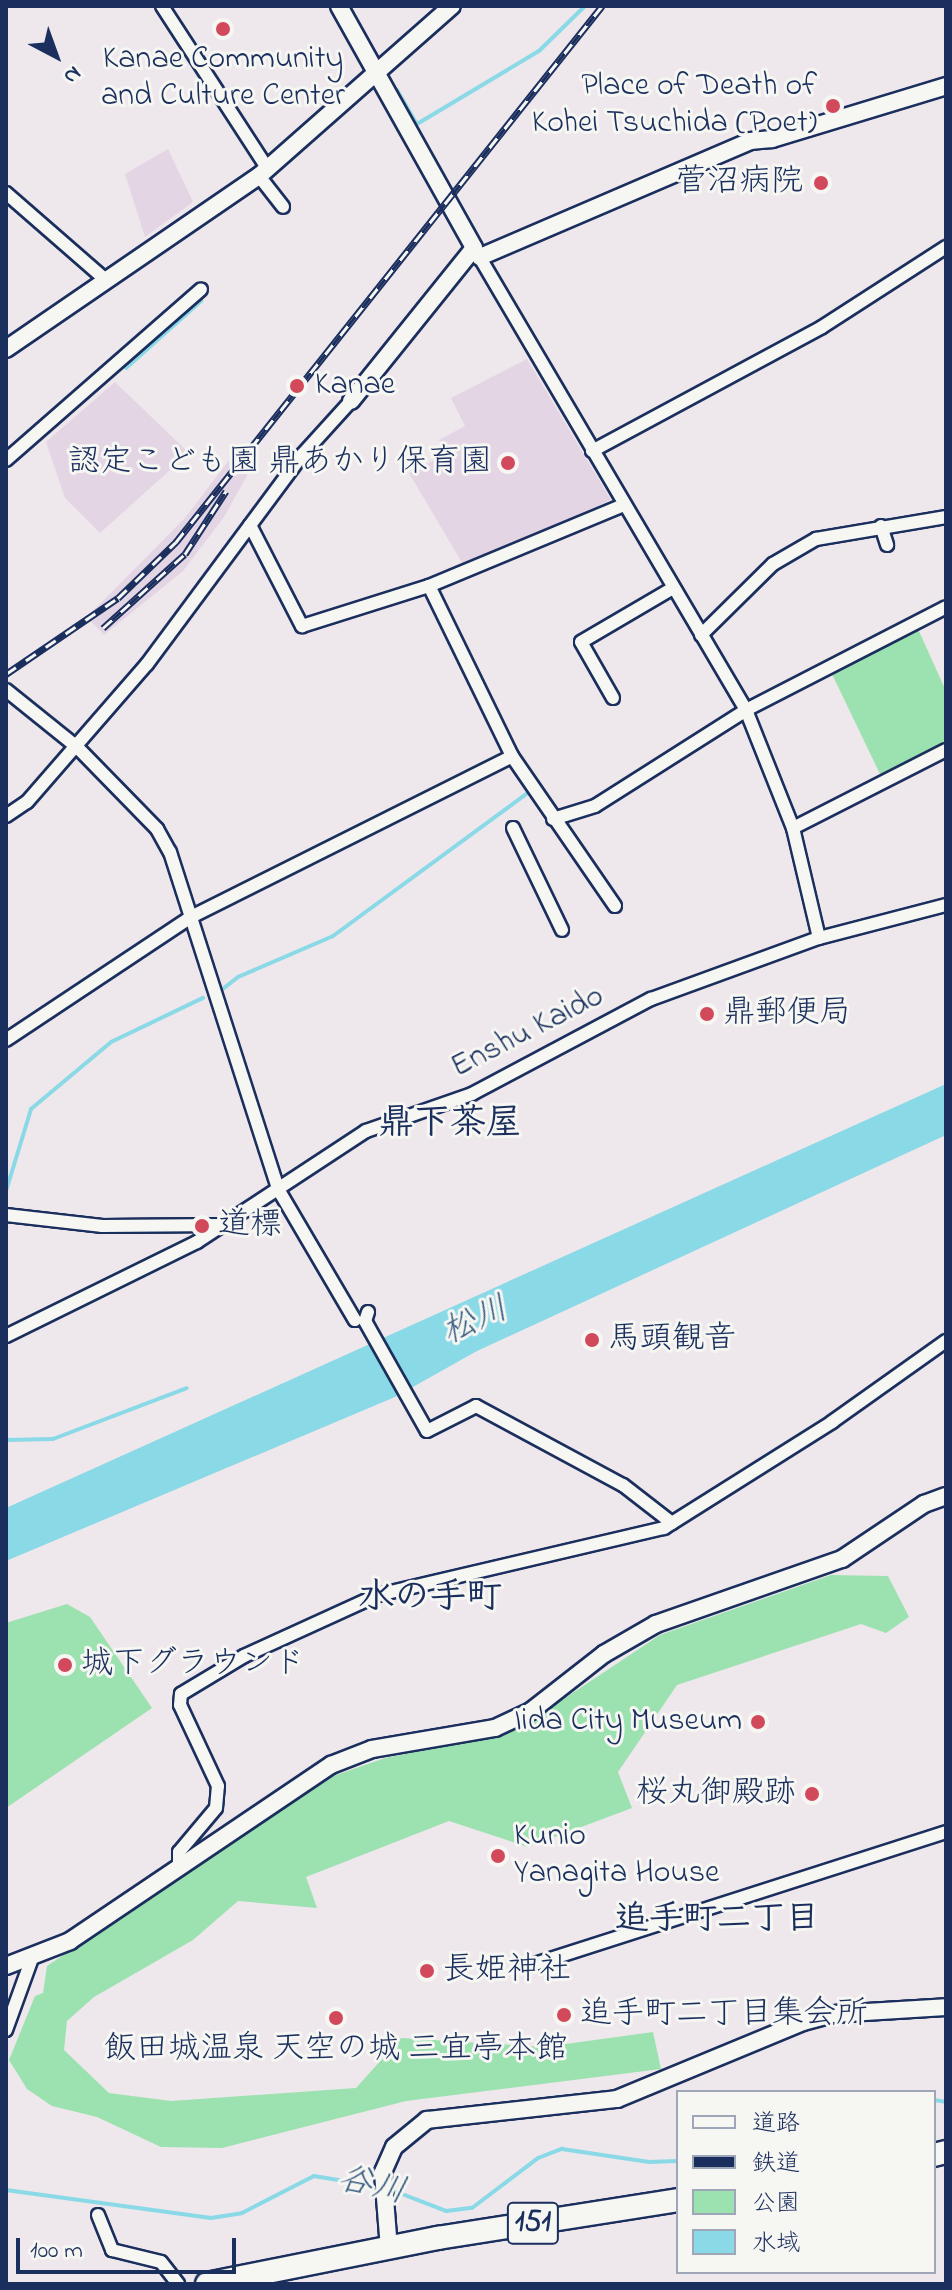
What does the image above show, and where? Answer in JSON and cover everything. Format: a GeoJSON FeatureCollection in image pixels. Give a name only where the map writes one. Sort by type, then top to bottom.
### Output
{"type":"FeatureCollection","features":[{"type":"Feature","properties":{"kind":"highway","name":"151"},"geometry":{"type":"LineString","coordinates":[[207,2284],[389,2249],[676,2200]]}},
{"type":"Feature","properties":{"kind":"street"},"geometry":{"type":"LineString","coordinates":[[162,6],[283,207]]}},
{"type":"Feature","properties":{"kind":"street"},"geometry":{"type":"LineString","coordinates":[[339,6],[477,253],[746,710],[793,828],[819,938]]}},
{"type":"Feature","properties":{"kind":"street"},"geometry":{"type":"LineString","coordinates":[[6,349],[264,173],[452,6]]}},
{"type":"Feature","properties":{"kind":"street"},"geometry":{"type":"LineString","coordinates":[[6,816],[27,802],[77,747],[167,639],[250,525],[477,253],[750,141],[772,139],[946,86]]}},
{"type":"Feature","properties":{"kind":"street"},"geometry":{"type":"LineString","coordinates":[[6,193],[107,281]]}},
{"type":"Feature","properties":{"kind":"street"},"geometry":{"type":"LineString","coordinates":[[592,451],[822,327],[946,247]]}},
{"type":"Feature","properties":{"kind":"street"},"geometry":{"type":"LineString","coordinates":[[6,460],[201,289]]}},
{"type":"Feature","properties":{"kind":"street"},"geometry":{"type":"LineString","coordinates":[[250,525],[302,626],[429,586],[624,505]]}},
{"type":"Feature","properties":{"kind":"street"},"geometry":{"type":"LineString","coordinates":[[701,635],[773,564],[816,539],[946,517]]}},
{"type":"Feature","properties":{"kind":"street"},"geometry":{"type":"LineString","coordinates":[[881,526],[887,545]]}},
{"type":"Feature","properties":{"kind":"street"},"geometry":{"type":"LineString","coordinates":[[429,586],[512,756],[615,906]]}},
{"type":"Feature","properties":{"kind":"street"},"geometry":{"type":"LineString","coordinates":[[613,698],[581,642],[673,588]]}},
{"type":"Feature","properties":{"kind":"street"},"geometry":{"type":"LineString","coordinates":[[553,819],[595,806],[746,710],[946,607]]}},
{"type":"Feature","properties":{"kind":"street"},"geometry":{"type":"LineString","coordinates":[[6,690],[77,747],[157,829],[191,917],[278,1189],[363,1318],[422,1426],[427,1431],[476,1406],[623,1485],[672,1523]]}},
{"type":"Feature","properties":{"kind":"street"},"geometry":{"type":"LineString","coordinates":[[793,828],[946,750]]}},
{"type":"Feature","properties":{"kind":"street"},"geometry":{"type":"LineString","coordinates":[[6,1040],[191,917],[512,756]]}},
{"type":"Feature","properties":{"kind":"street"},"geometry":{"type":"LineString","coordinates":[[513,828],[562,930]]}},
{"type":"Feature","properties":{"kind":"street","name":"Enshu Kaido"},"geometry":{"type":"LineString","coordinates":[[6,1336],[225,1225],[366,1131],[472,1094],[651,999],[819,938],[946,905]]}},
{"type":"Feature","properties":{"kind":"street"},"geometry":{"type":"LineString","coordinates":[[6,1215],[102,1226],[225,1225]]}},
{"type":"Feature","properties":{"kind":"street"},"geometry":{"type":"LineString","coordinates":[[179,1866],[179,1852],[216,1808],[218,1786],[180,1705],[181,1694],[244,1656],[378,1595],[672,1523],[832,1422],[946,1341]]}},
{"type":"Feature","properties":{"kind":"street"},"geometry":{"type":"LineString","coordinates":[[6,1966],[70,1941],[331,1765],[372,1749],[495,1728],[531,1711],[604,1654],[656,1624],[842,1559],[924,1504],[946,1496]]}},
{"type":"Feature","properties":{"kind":"street"},"geometry":{"type":"LineString","coordinates":[[535,1964],[946,1832]]}},
{"type":"Feature","properties":{"kind":"street"},"geometry":{"type":"LineString","coordinates":[[6,2030],[32,1958]]}},
{"type":"Feature","properties":{"kind":"street"},"geometry":{"type":"LineString","coordinates":[[389,2249],[383,2178],[394,2147],[427,2120],[617,2099],[803,2022],[833,2014],[946,2007]]}},
{"type":"Feature","properties":{"kind":"street"},"geometry":{"type":"LineString","coordinates":[[98,2215],[112,2250],[161,2262],[178,2284]]}},
{"type":"Feature","properties":{"kind":"shaded area"},"geometry":{"type":"Polygon","coordinates":[[[168,149],[193,202],[145,237],[125,174],[168,149]]]}},
{"type":"Feature","properties":{"kind":"shaded area","name":"認定こども園 鼎あかり保育園"},"geometry":{"type":"Polygon","coordinates":[[[527,359],[611,500],[464,566],[409,473],[446,454],[439,440],[465,426],[451,398],[527,359]]]}},
{"type":"Feature","properties":{"kind":"shaded area"},"geometry":{"type":"Polygon","coordinates":[[[115,382],[189,453],[100,533],[65,498],[46,442],[115,382]]]}},
{"type":"Feature","properties":{"kind":"shaded area"},"geometry":{"type":"Polygon","coordinates":[[[230,459],[249,472],[224,517],[183,571],[104,635],[87,617],[185,518],[230,459]]]}},
{"type":"Feature","properties":{"kind":"green space"},"geometry":{"type":"Polygon","coordinates":[[[918,629],[946,691],[946,742],[880,774],[831,672],[918,629]]]}},
{"type":"Feature","properties":{"kind":"green space"},"geometry":{"type":"Polygon","coordinates":[[[831,1575],[888,1576],[909,1617],[886,1633],[861,1624],[677,1685],[618,1772],[632,1808],[528,1847],[449,1821],[306,1877],[317,1908],[238,1901],[193,1940],[94,1997],[67,2021],[64,2050],[109,2093],[171,2101],[356,2088],[401,2038],[544,2047],[653,2032],[661,2069],[406,2101],[222,2148],[161,2147],[97,2117],[52,2106],[27,2089],[9,2060],[35,1996],[43,1993],[47,1966],[322,1780],[385,1758],[492,1737],[547,1710],[660,1635],[831,1575]]]}},
{"type":"Feature","properties":{"kind":"green space","name":"城下グラウンド"},"geometry":{"type":"Polygon","coordinates":[[[67,1604],[90,1617],[152,1708],[6,1808],[6,1623],[67,1604]]]}},
{"type":"Feature","properties":{"kind":"water","name":"松川"},"geometry":{"type":"Polygon","coordinates":[[[946,1084],[946,1135],[477,1351],[395,1397],[6,1561],[6,1508],[946,1084]]]}},
{"type":"Feature","properties":{"kind":"waterway"},"geometry":{"type":"LineString","coordinates":[[397,90],[417,124],[539,51],[585,6]]}},
{"type":"Feature","properties":{"kind":"waterway"},"geometry":{"type":"LineString","coordinates":[[126,368],[201,301]]}},
{"type":"Feature","properties":{"kind":"waterway"},"geometry":{"type":"LineString","coordinates":[[224,988],[238,977],[333,936],[526,794]]}},
{"type":"Feature","properties":{"kind":"waterway"},"geometry":{"type":"LineString","coordinates":[[6,1191],[31,1109],[111,1042],[203,998]]}},
{"type":"Feature","properties":{"kind":"waterway"},"geometry":{"type":"LineString","coordinates":[[6,1440],[53,1439],[187,1388]]}},
{"type":"Feature","properties":{"kind":"waterway","name":"谷川"},"geometry":{"type":"LineString","coordinates":[[936,2100],[946,2102]]}},
{"type":"Feature","properties":{"kind":"waterway","name":"谷川"},"geometry":{"type":"LineString","coordinates":[[389,2189],[446,2211],[472,2208],[538,2158],[562,2149],[649,2162],[676,2161]]}},
{"type":"Feature","properties":{"kind":"waterway","name":"谷川"},"geometry":{"type":"LineString","coordinates":[[6,2190],[211,2218],[242,2213],[314,2176],[380,2187]]}},
{"type":"Feature","properties":{"kind":"railway"},"geometry":{"type":"LineString","coordinates":[[6,674],[118,598],[176,542],[602,6]]}},
{"type":"Feature","properties":{"kind":"railway"},"geometry":{"type":"LineString","coordinates":[[103,628],[185,554],[226,491]]}},
{"type":"Feature","properties":{"kind":"place","name":"Kanae Community and Culture Center"},"geometry":{"type":"Point","coordinates":[223,29]}},
{"type":"Feature","properties":{"kind":"place","name":"Place of Death of Kohei Tsuchida (Poet)"},"geometry":{"type":"Point","coordinates":[833,106]}},
{"type":"Feature","properties":{"kind":"place","name":"菅沼病院"},"geometry":{"type":"Point","coordinates":[821,183]}},
{"type":"Feature","properties":{"kind":"place","name":"Kanae"},"geometry":{"type":"Point","coordinates":[297,386]}},
{"type":"Feature","properties":{"kind":"place","name":"認定こども園 鼎あかり保育園"},"geometry":{"type":"Point","coordinates":[508,463]}},
{"type":"Feature","properties":{"kind":"place","name":"鼎郵便局"},"geometry":{"type":"Point","coordinates":[707,1014]}},
{"type":"Feature","properties":{"kind":"place","name":"道標"},"geometry":{"type":"Point","coordinates":[202,1226]}},
{"type":"Feature","properties":{"kind":"place","name":"馬頭観音"},"geometry":{"type":"Point","coordinates":[592,1340]}},
{"type":"Feature","properties":{"kind":"place","name":"城下グラウンド"},"geometry":{"type":"Point","coordinates":[65,1665]}},
{"type":"Feature","properties":{"kind":"place","name":"Iida City Museum"},"geometry":{"type":"Point","coordinates":[758,1722]}},
{"type":"Feature","properties":{"kind":"place","name":"桜丸御殿跡"},"geometry":{"type":"Point","coordinates":[812,1794]}},
{"type":"Feature","properties":{"kind":"place","name":"Kunio Yanagita House"},"geometry":{"type":"Point","coordinates":[498,1856]}},
{"type":"Feature","properties":{"kind":"place","name":"長姫神社"},"geometry":{"type":"Point","coordinates":[427,1971]}},
{"type":"Feature","properties":{"kind":"place","name":"追手町二丁目集会所"},"geometry":{"type":"Point","coordinates":[564,2015]}},
{"type":"Feature","properties":{"kind":"place","name":"飯田城温泉 天空の城 三宜亭本館"},"geometry":{"type":"Point","coordinates":[336,2018]}},
{"type":"Feature","properties":{"kind":"district","name":"鼎下茶屋"},"geometry":{"type":"Point","coordinates":[450,1125]}},
{"type":"Feature","properties":{"kind":"district","name":"水の手町"},"geometry":{"type":"Point","coordinates":[430,1599]}},
{"type":"Feature","properties":{"kind":"district","name":"追手町二丁目"},"geometry":{"type":"Point","coordinates":[717,1921]}}]}
